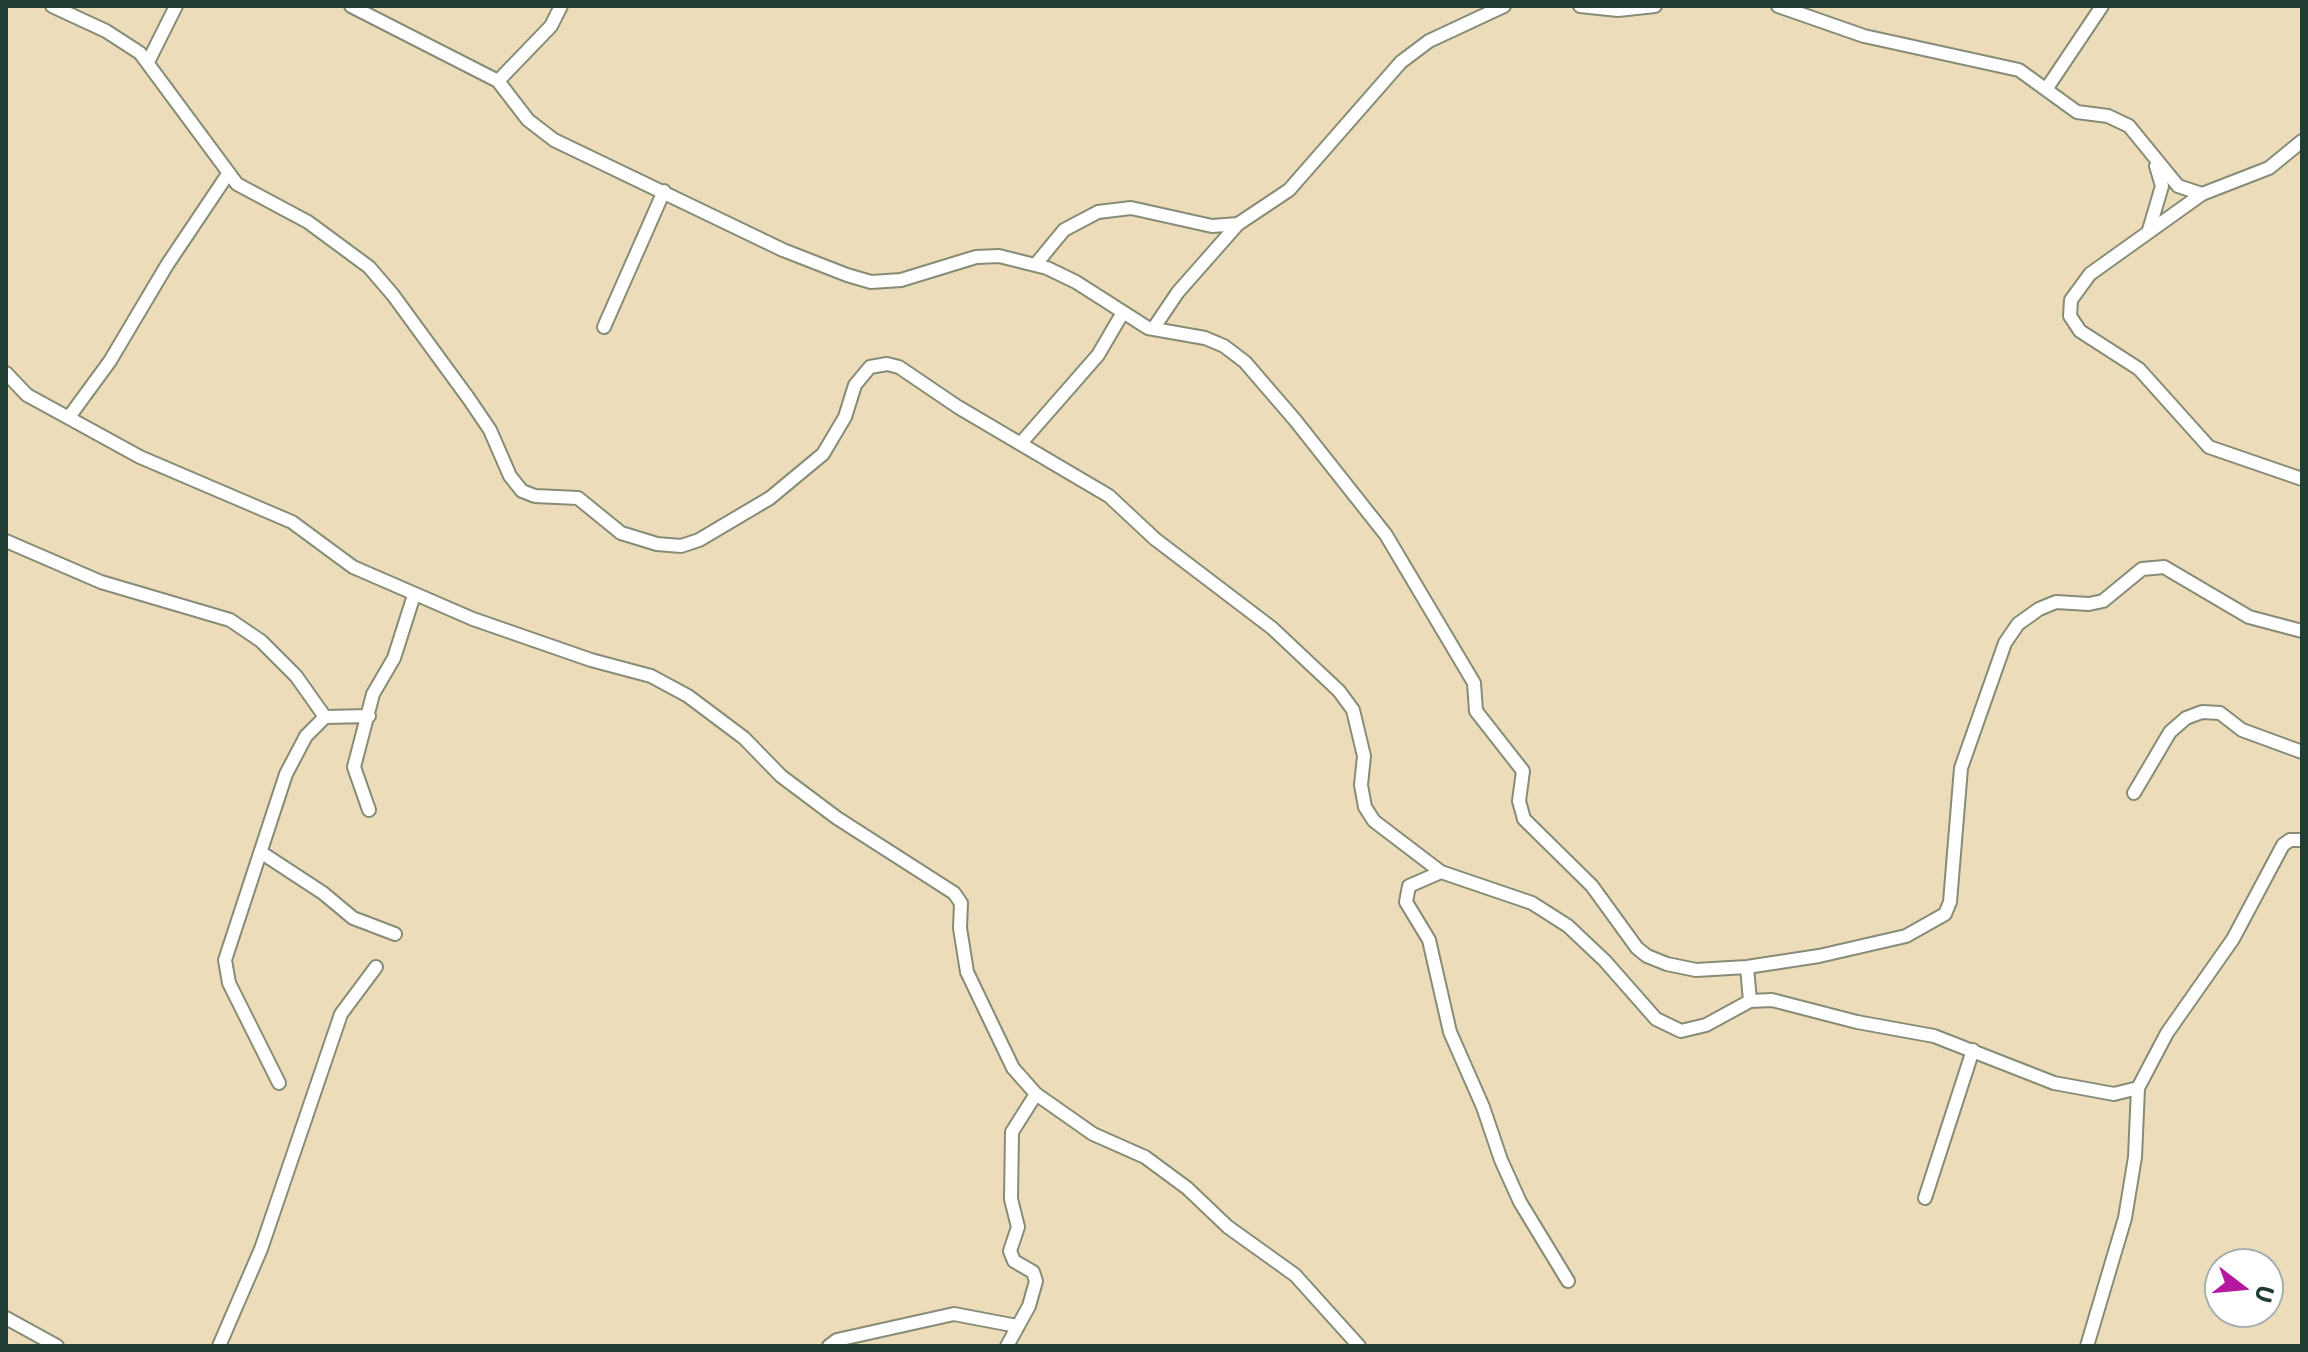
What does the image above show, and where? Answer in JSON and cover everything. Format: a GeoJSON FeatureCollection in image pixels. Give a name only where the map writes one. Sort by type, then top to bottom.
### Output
{"type":"FeatureCollection","features":[{"type":"Feature","properties":{"kind":"street"},"geometry":{"type":"LineString","coordinates":[[52,6],[127,43],[148,62],[228,174],[246,190],[308,222],[369,267],[469,399],[522,491],[535,496],[578,498],[621,533],[657,544],[681,546],[699,540],[770,498],[823,454],[845,417],[855,385],[870,367],[887,364],[899,367],[958,407],[1109,496],[1155,539],[1272,628],[1339,691],[1359,727],[1364,756],[1361,785],[1365,807],[1374,821],[1441,872],[1532,903],[1568,926],[1656,1019],[1681,1031],[1706,1025],[1750,1001],[1798,1004],[1857,1022],[1934,1036],[2054,1083],[2114,1094],[2138,1088]]}},
{"type":"Feature","properties":{"kind":"street"},"geometry":{"type":"LineString","coordinates":[[148,62],[176,6]]}},
{"type":"Feature","properties":{"kind":"street"},"geometry":{"type":"LineString","coordinates":[[351,6],[498,81],[528,120],[554,140],[783,250],[871,282],[901,280],[976,257],[999,256],[1036,264],[1093,290],[1122,314],[1153,329],[1205,338],[1245,362],[1348,483],[1386,535],[1474,683],[1476,711],[1523,771],[1519,801],[1524,819],[1592,886],[1637,948],[1657,960],[1696,970],[1747,967],[1892,940],[1924,929],[1945,914],[1950,902],[1961,768],[2005,643],[2018,624],[2039,609],[2056,602],[2089,604],[2103,601],[2142,569],[2164,567],[2249,617],[2302,631]]}},
{"type":"Feature","properties":{"kind":"street"},"geometry":{"type":"LineString","coordinates":[[498,81],[551,26],[561,6]]}},
{"type":"Feature","properties":{"kind":"street"},"geometry":{"type":"LineString","coordinates":[[1153,329],[1178,292],[1238,224],[1289,190],[1401,62],[1429,41],[1504,6]]}},
{"type":"Feature","properties":{"kind":"street"},"geometry":{"type":"LineString","coordinates":[[1580,6],[1618,10],[1655,6]]}},
{"type":"Feature","properties":{"kind":"street"},"geometry":{"type":"LineString","coordinates":[[1778,6],[1864,36],[2019,70],[2077,112],[2108,116],[2129,126],[2183,190],[2202,194]]}},
{"type":"Feature","properties":{"kind":"street"},"geometry":{"type":"LineString","coordinates":[[2047,88],[2102,6]]}},
{"type":"Feature","properties":{"kind":"street"},"geometry":{"type":"LineString","coordinates":[[2302,141],[2269,168],[2202,194],[2090,274],[2071,300],[2070,316],[2080,331],[2139,369],[2209,447],[2302,479]]}},
{"type":"Feature","properties":{"kind":"street"},"geometry":{"type":"LineString","coordinates":[[2149,230],[2162,186],[2150,152]]}},
{"type":"Feature","properties":{"kind":"street"},"geometry":{"type":"LineString","coordinates":[[69,417],[110,361],[228,174]]}},
{"type":"Feature","properties":{"kind":"street"},"geometry":{"type":"LineString","coordinates":[[604,327],[664,191]]}},
{"type":"Feature","properties":{"kind":"street"},"geometry":{"type":"LineString","coordinates":[[1036,264],[1064,230],[1098,212],[1131,208],[1212,226],[1238,224]]}},
{"type":"Feature","properties":{"kind":"street"},"geometry":{"type":"LineString","coordinates":[[1021,443],[1098,355],[1122,314]]}},
{"type":"Feature","properties":{"kind":"street"},"geometry":{"type":"LineString","coordinates":[[6,373],[27,395],[140,457],[292,522],[345,563],[487,624],[672,685],[744,738],[781,776],[837,818],[954,893],[961,903],[960,928],[973,987],[1013,1068],[1036,1094],[1093,1134],[1145,1157],[1187,1188],[1228,1227],[1295,1275],[1359,1346]]}},
{"type":"Feature","properties":{"kind":"street"},"geometry":{"type":"LineString","coordinates":[[6,541],[101,582],[230,620],[261,641],[296,676],[325,717]]}},
{"type":"Feature","properties":{"kind":"street"},"geometry":{"type":"LineString","coordinates":[[369,810],[354,767],[376,688],[394,658],[414,595]]}},
{"type":"Feature","properties":{"kind":"street"},"geometry":{"type":"LineString","coordinates":[[2134,793],[2170,732],[2186,718],[2202,712],[2220,713],[2242,730],[2302,752]]}},
{"type":"Feature","properties":{"kind":"street"},"geometry":{"type":"LineString","coordinates":[[279,1083],[225,973],[229,946],[286,774],[306,736],[325,717],[369,716]]}},
{"type":"Feature","properties":{"kind":"street"},"geometry":{"type":"LineString","coordinates":[[2087,1346],[2125,1218],[2135,1157],[2138,1088],[2174,1021],[2233,939],[2283,845],[2290,840],[2302,840]]}},
{"type":"Feature","properties":{"kind":"street"},"geometry":{"type":"LineString","coordinates":[[262,853],[323,893],[353,918],[395,934]]}},
{"type":"Feature","properties":{"kind":"street"},"geometry":{"type":"LineString","coordinates":[[1441,872],[1409,886],[1406,902],[1429,940],[1450,1032],[1483,1107],[1501,1160],[1520,1202],[1568,1281]]}},
{"type":"Feature","properties":{"kind":"street"},"geometry":{"type":"LineString","coordinates":[[219,1346],[261,1249],[341,1014],[376,967]]}},
{"type":"Feature","properties":{"kind":"street"},"geometry":{"type":"LineString","coordinates":[[1747,967],[1750,1001]]}},
{"type":"Feature","properties":{"kind":"street"},"geometry":{"type":"LineString","coordinates":[[1925,1198],[1973,1050]]}},
{"type":"Feature","properties":{"kind":"street"},"geometry":{"type":"LineString","coordinates":[[1007,1346],[1029,1306],[1036,1276],[1011,1257],[1018,1227],[1011,1199],[1012,1132],[1036,1094]]}},
{"type":"Feature","properties":{"kind":"street"},"geometry":{"type":"LineString","coordinates":[[829,1346],[837,1340],[954,1314],[1017,1326]]}},
{"type":"Feature","properties":{"kind":"street"},"geometry":{"type":"LineString","coordinates":[[6,1318],[57,1346]]}}]}
